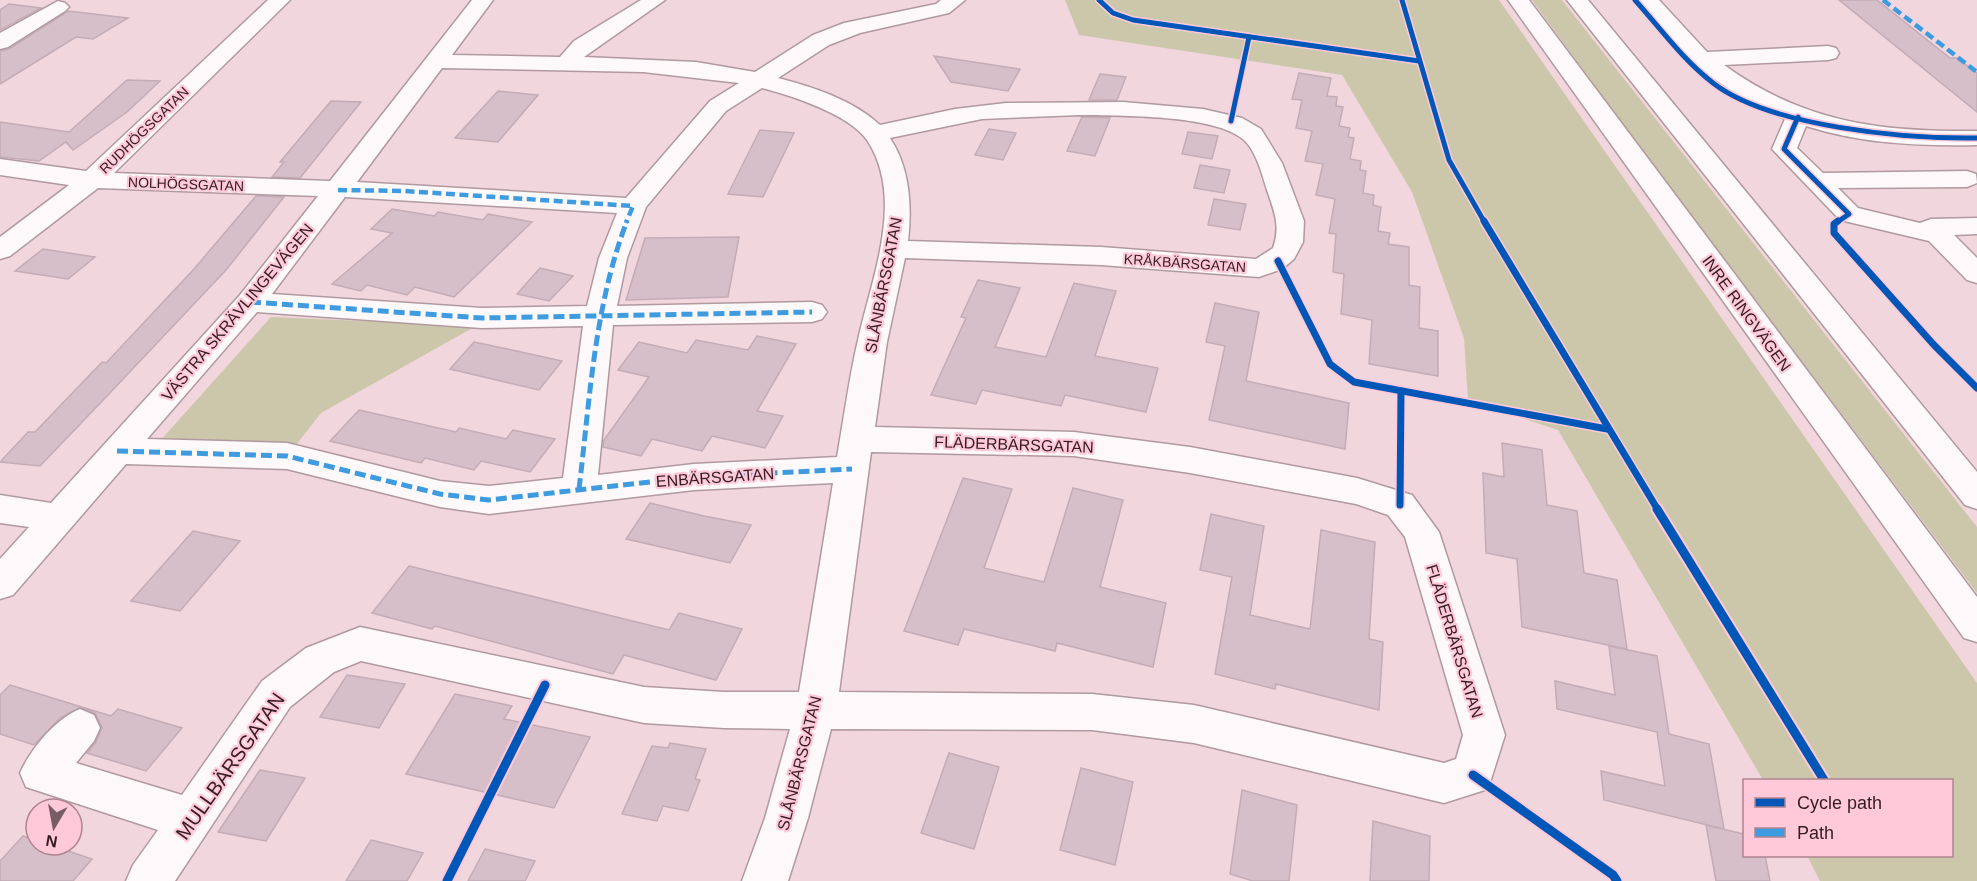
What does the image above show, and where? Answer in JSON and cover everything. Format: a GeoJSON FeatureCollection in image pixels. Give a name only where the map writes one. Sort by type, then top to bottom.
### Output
{"type":"FeatureCollection","features":[{"type":"Feature","properties":{"kind":"main road","name":"RUDHÖGSGATAN"},"geometry":{"type":"LineString","coordinates":[[0,250],[92,180],[280,0]]}},
{"type":"Feature","properties":{"kind":"main road","name":"VÄSTRA SKRÄVLINGEVÄGEN"},"geometry":{"type":"LineString","coordinates":[[0,584],[250,302],[483,0]]}},
{"type":"Feature","properties":{"kind":"main road"},"geometry":{"type":"LineString","coordinates":[[566,64],[582,46],[655,0]]}},
{"type":"Feature","properties":{"kind":"main road"},"geometry":{"type":"LineString","coordinates":[[579,489],[599,318],[613,258],[633,206],[718,106],[756,80],[821,39],[890,18],[942,9],[955,0]]}},
{"type":"Feature","properties":{"kind":"main road","name":"INRE RINGVÄGEN"},"geometry":{"type":"LineString","coordinates":[[1518,0],[1977,626]]}},
{"type":"Feature","properties":{"kind":"main road"},"geometry":{"type":"LineString","coordinates":[[1577,0],[1977,496]]}},
{"type":"Feature","properties":{"kind":"main road"},"geometry":{"type":"LineString","coordinates":[[1648,0],[1702,59],[1755,98],[1798,117],[1878,135],[1938,139],[1977,138]]}},
{"type":"Feature","properties":{"kind":"main road"},"geometry":{"type":"LineString","coordinates":[[0,42],[58,7]]}},
{"type":"Feature","properties":{"kind":"main road"},"geometry":{"type":"LineString","coordinates":[[1702,59],[1828,53]]}},
{"type":"Feature","properties":{"kind":"main road","name":"SLÅNBÄRSGATAN"},"geometry":{"type":"LineString","coordinates":[[437,61],[684,70],[786,86],[820,98],[852,116],[875,134],[895,183],[897,212],[892,249],[874,321],[815,710],[778,848],[765,881]]}},
{"type":"Feature","properties":{"kind":"main road","name":"KRÅKBÄRSGATAN"},"geometry":{"type":"LineString","coordinates":[[875,134],[931,120],[985,111],[1084,108],[1186,113],[1231,121],[1251,134],[1264,153],[1292,222],[1288,250],[1278,261],[1259,268],[1101,256],[892,249]]}},
{"type":"Feature","properties":{"kind":"main road"},"geometry":{"type":"LineString","coordinates":[[1798,117],[1784,149],[1849,214],[1938,235]]}},
{"type":"Feature","properties":{"kind":"main road"},"geometry":{"type":"LineString","coordinates":[[1938,139],[1972,176]]}},
{"type":"Feature","properties":{"kind":"main road","name":"NOLHÖGSGATAN"},"geometry":{"type":"LineString","coordinates":[[0,167],[92,180],[404,191],[633,206]]}},
{"type":"Feature","properties":{"kind":"main road"},"geometry":{"type":"LineString","coordinates":[[1815,181],[1972,176]]}},
{"type":"Feature","properties":{"kind":"main road"},"geometry":{"type":"LineString","coordinates":[[1977,226],[1931,226],[1977,274]]}},
{"type":"Feature","properties":{"kind":"main road"},"geometry":{"type":"LineString","coordinates":[[250,302],[482,318],[599,318],[812,312]]}},
{"type":"Feature","properties":{"kind":"main road","name":"FLÄDERBÄRSGATAN"},"geometry":{"type":"LineString","coordinates":[[815,710],[1081,712],[1182,723],[1444,783],[1473,775],[1484,735],[1421,532],[1400,505],[1357,490],[1190,460],[1074,444],[855,454]]}},
{"type":"Feature","properties":{"kind":"main road","name":"ENBÄRSGATAN"},"geometry":{"type":"LineString","coordinates":[[117,451],[287,456],[368,478],[440,494],[489,500],[694,477],[855,454]]}},
{"type":"Feature","properties":{"kind":"main road"},"geometry":{"type":"LineString","coordinates":[[0,509],[59,518]]}},
{"type":"Feature","properties":{"kind":"main road","name":"MULLBÄRSGATAN"},"geometry":{"type":"LineString","coordinates":[[149,881],[276,694],[320,660],[360,644],[644,705],[724,710],[815,710]]}},
{"type":"Feature","properties":{"kind":"main road"},"geometry":{"type":"LineString","coordinates":[[80,728],[41,773],[191,819]]}},
{"type":"Feature","properties":{"kind":"shaded area"},"geometry":{"type":"Polygon","coordinates":[[[1065,0],[1499,0],[1977,683],[1977,881],[1820,881],[1808,857],[1953,857],[1953,779],[1762,779],[1558,430],[1468,400],[1464,338],[1412,192],[1342,75],[1079,35],[1065,0]]]}},
{"type":"Feature","properties":{"kind":"shaded area"},"geometry":{"type":"Polygon","coordinates":[[[1532,0],[1562,0],[1977,527],[1977,593],[1632,137],[1532,0]]]}},
{"type":"Feature","properties":{"kind":"shaded area"},"geometry":{"type":"Polygon","coordinates":[[[271,317],[476,326],[321,413],[296,445],[159,442],[271,317]]]}},
{"type":"Feature","properties":{"kind":"building"},"geometry":{"type":"Polygon","coordinates":[[[1839,0],[1877,0],[1950,58],[1957,58],[1977,73],[1977,112],[1839,0]]]}},
{"type":"Feature","properties":{"kind":"building"},"geometry":{"type":"Polygon","coordinates":[[[9,4],[41,8],[0,30],[0,10],[9,4]]]}},
{"type":"Feature","properties":{"kind":"building"},"geometry":{"type":"Polygon","coordinates":[[[68,11],[128,18],[93,39],[76,37],[0,84],[0,51],[9,49],[68,11]]]}},
{"type":"Feature","properties":{"kind":"building"},"geometry":{"type":"Polygon","coordinates":[[[934,56],[1020,69],[1008,91],[951,82],[934,56]]]}},
{"type":"Feature","properties":{"kind":"building"},"geometry":{"type":"Polygon","coordinates":[[[1299,73],[1331,78],[1327,96],[1337,97],[1336,106],[1343,107],[1339,126],[1350,128],[1348,137],[1354,138],[1350,159],[1361,161],[1360,170],[1366,171],[1363,193],[1374,195],[1373,205],[1381,207],[1378,231],[1390,233],[1388,244],[1409,247],[1409,285],[1420,287],[1419,328],[1438,331],[1438,376],[1369,364],[1372,320],[1341,314],[1344,274],[1333,272],[1336,234],[1329,233],[1335,199],[1316,195],[1323,164],[1305,161],[1312,131],[1296,128],[1302,100],[1292,99],[1299,73]]]}},
{"type":"Feature","properties":{"kind":"building"},"geometry":{"type":"Polygon","coordinates":[[[1100,74],[1126,77],[1117,100],[1089,100],[1100,74]]]}},
{"type":"Feature","properties":{"kind":"building"},"geometry":{"type":"Polygon","coordinates":[[[127,80],[160,81],[127,112],[73,150],[66,142],[39,161],[0,157],[0,122],[69,132],[127,80]]]}},
{"type":"Feature","properties":{"kind":"building"},"geometry":{"type":"Polygon","coordinates":[[[498,91],[538,95],[498,142],[455,138],[498,91]]]}},
{"type":"Feature","properties":{"kind":"building"},"geometry":{"type":"Polygon","coordinates":[[[331,101],[361,102],[300,178],[272,177],[284,162],[280,162],[331,101]]]}},
{"type":"Feature","properties":{"kind":"building"},"geometry":{"type":"Polygon","coordinates":[[[1082,117],[1110,118],[1095,156],[1067,151],[1082,117]]]}},
{"type":"Feature","properties":{"kind":"building"},"geometry":{"type":"Polygon","coordinates":[[[989,129],[1016,133],[1003,160],[975,155],[989,129]]]}},
{"type":"Feature","properties":{"kind":"building"},"geometry":{"type":"Polygon","coordinates":[[[760,130],[794,133],[763,197],[728,194],[760,130]]]}},
{"type":"Feature","properties":{"kind":"building"},"geometry":{"type":"Polygon","coordinates":[[[1188,132],[1218,136],[1212,159],[1182,154],[1188,132]]]}},
{"type":"Feature","properties":{"kind":"building"},"geometry":{"type":"Polygon","coordinates":[[[1200,165],[1230,170],[1224,193],[1194,188],[1200,165]]]}},
{"type":"Feature","properties":{"kind":"building"},"geometry":{"type":"Polygon","coordinates":[[[256,196],[284,197],[226,270],[40,466],[0,462],[28,432],[35,432],[102,362],[106,363],[194,269],[256,196]]]}},
{"type":"Feature","properties":{"kind":"building"},"geometry":{"type":"Polygon","coordinates":[[[1214,199],[1246,204],[1240,230],[1208,225],[1214,199]]]}},
{"type":"Feature","properties":{"kind":"building"},"geometry":{"type":"Polygon","coordinates":[[[392,209],[434,216],[438,212],[483,220],[488,214],[532,222],[454,297],[415,287],[407,295],[367,285],[361,291],[332,284],[392,233],[371,229],[392,209]]]}},
{"type":"Feature","properties":{"kind":"building"},"geometry":{"type":"Polygon","coordinates":[[[739,237],[728,297],[626,300],[645,238],[739,237]]]}},
{"type":"Feature","properties":{"kind":"building"},"geometry":{"type":"Polygon","coordinates":[[[43,249],[95,257],[68,279],[15,271],[43,249]]]}},
{"type":"Feature","properties":{"kind":"building"},"geometry":{"type":"Polygon","coordinates":[[[540,268],[573,276],[549,301],[517,294],[540,268]]]}},
{"type":"Feature","properties":{"kind":"building"},"geometry":{"type":"Polygon","coordinates":[[[978,280],[1020,288],[995,347],[1046,357],[1074,283],[1116,291],[1095,356],[1158,368],[1146,412],[1065,395],[1061,406],[982,390],[976,404],[931,395],[966,318],[961,317],[978,280]]]}},
{"type":"Feature","properties":{"kind":"building"},"geometry":{"type":"Polygon","coordinates":[[[1215,303],[1259,312],[1246,381],[1349,403],[1345,449],[1209,420],[1225,346],[1206,342],[1215,303]]]}},
{"type":"Feature","properties":{"kind":"building"},"geometry":{"type":"Polygon","coordinates":[[[757,336],[796,344],[757,411],[783,416],[765,448],[712,436],[702,451],[652,439],[641,456],[603,447],[604,440],[649,377],[618,370],[639,342],[687,353],[696,340],[748,350],[757,336]]]}},
{"type":"Feature","properties":{"kind":"building"},"geometry":{"type":"Polygon","coordinates":[[[474,342],[562,361],[539,390],[450,369],[474,342]]]}},
{"type":"Feature","properties":{"kind":"building"},"geometry":{"type":"Polygon","coordinates":[[[359,410],[456,432],[459,428],[506,439],[513,430],[555,439],[530,472],[481,461],[474,470],[425,458],[421,463],[330,441],[359,410]]]}},
{"type":"Feature","properties":{"kind":"building"},"geometry":{"type":"Polygon","coordinates":[[[1502,443],[1542,450],[1547,505],[1577,511],[1584,573],[1617,580],[1627,649],[1522,627],[1517,559],[1486,553],[1483,473],[1504,477],[1502,443]]]}},
{"type":"Feature","properties":{"kind":"building"},"geometry":{"type":"Polygon","coordinates":[[[963,478],[1012,489],[984,568],[1044,582],[1073,488],[1123,500],[1100,587],[1166,603],[1153,667],[1057,643],[1055,651],[964,629],[958,645],[904,631],[963,478]]]}},
{"type":"Feature","properties":{"kind":"building"},"geometry":{"type":"Polygon","coordinates":[[[650,503],[751,525],[730,563],[626,539],[650,503]]]}},
{"type":"Feature","properties":{"kind":"building"},"geometry":{"type":"Polygon","coordinates":[[[1211,514],[1264,526],[1250,615],[1310,629],[1321,530],[1375,542],[1369,639],[1383,642],[1379,710],[1276,684],[1275,689],[1215,674],[1232,577],[1200,570],[1211,514]]]}},
{"type":"Feature","properties":{"kind":"building"},"geometry":{"type":"Polygon","coordinates":[[[193,531],[240,541],[180,611],[131,601],[193,531]]]}},
{"type":"Feature","properties":{"kind":"building"},"geometry":{"type":"Polygon","coordinates":[[[409,566],[669,630],[679,613],[742,629],[716,680],[624,655],[613,674],[435,626],[432,629],[372,613],[409,566]]]}},
{"type":"Feature","properties":{"kind":"building"},"geometry":{"type":"Polygon","coordinates":[[[1609,646],[1657,656],[1669,734],[1709,744],[1724,829],[1604,800],[1601,771],[1665,786],[1657,732],[1557,709],[1555,681],[1615,695],[1609,646]]]}},
{"type":"Feature","properties":{"kind":"building"},"geometry":{"type":"Polygon","coordinates":[[[347,675],[405,684],[379,728],[320,717],[347,675]]]}},
{"type":"Feature","properties":{"kind":"building"},"geometry":{"type":"Polygon","coordinates":[[[10,685],[111,716],[118,709],[182,728],[146,771],[87,753],[96,742],[102,727],[95,713],[81,707],[60,718],[34,745],[0,734],[0,695],[10,685]]]}},
{"type":"Feature","properties":{"kind":"building"},"geometry":{"type":"Polygon","coordinates":[[[455,694],[512,706],[504,719],[590,737],[554,808],[406,774],[455,694]]]}},
{"type":"Feature","properties":{"kind":"building"},"geometry":{"type":"Polygon","coordinates":[[[670,743],[706,749],[695,779],[700,780],[688,811],[663,806],[657,821],[622,814],[652,746],[668,748],[670,743]]]}},
{"type":"Feature","properties":{"kind":"building"},"geometry":{"type":"Polygon","coordinates":[[[949,753],[999,767],[974,849],[921,833],[949,753]]]}},
{"type":"Feature","properties":{"kind":"building"},"geometry":{"type":"Polygon","coordinates":[[[1081,768],[1133,782],[1115,865],[1060,850],[1081,768]]]}},
{"type":"Feature","properties":{"kind":"building"},"geometry":{"type":"Polygon","coordinates":[[[260,770],[305,778],[266,841],[218,832],[260,770]]]}},
{"type":"Feature","properties":{"kind":"building"},"geometry":{"type":"Polygon","coordinates":[[[1242,790],[1297,805],[1289,881],[1253,881],[1230,874],[1242,790]]]}},
{"type":"Feature","properties":{"kind":"building"},"geometry":{"type":"Polygon","coordinates":[[[1373,821],[1430,836],[1429,881],[1370,881],[1373,821]]]}},
{"type":"Feature","properties":{"kind":"building"},"geometry":{"type":"Polygon","coordinates":[[[1706,825],[1743,834],[1743,857],[1765,857],[1770,881],[1716,881],[1706,825]]]}},
{"type":"Feature","properties":{"kind":"building"},"geometry":{"type":"Polygon","coordinates":[[[23,836],[24,857],[84,856],[92,859],[73,881],[0,881],[0,861],[23,836]]]}},
{"type":"Feature","properties":{"kind":"building"},"geometry":{"type":"Polygon","coordinates":[[[371,840],[423,853],[407,881],[346,881],[371,840]]]}},
{"type":"Feature","properties":{"kind":"building"},"geometry":{"type":"Polygon","coordinates":[[[485,849],[535,861],[525,881],[468,881],[485,849]]]}},
{"type":"Feature","properties":{"kind":"marked path"},"geometry":{"type":"LineString","coordinates":[[1883,0],[1977,72]]}},
{"type":"Feature","properties":{"kind":"marked path"},"geometry":{"type":"LineString","coordinates":[[338,190],[404,191],[633,206],[613,258],[599,318],[579,489]]}},
{"type":"Feature","properties":{"kind":"marked path"},"geometry":{"type":"LineString","coordinates":[[250,302],[482,318],[812,312]]}},
{"type":"Feature","properties":{"kind":"marked path"},"geometry":{"type":"LineString","coordinates":[[117,451],[287,456],[440,494],[489,500],[694,477],[852,469]]}},
{"type":"Feature","properties":{"kind":"cycle path"},"geometry":{"type":"LineString","coordinates":[[1099,0],[1113,13],[1133,20],[1419,61]]}},
{"type":"Feature","properties":{"kind":"cycle path"},"geometry":{"type":"LineString","coordinates":[[1402,0],[1449,160],[1518,282],[1823,779]]}},
{"type":"Feature","properties":{"kind":"cycle path"},"geometry":{"type":"LineString","coordinates":[[1635,0],[1702,74],[1723,90],[1745,101],[1801,118],[1868,132],[1909,137],[1977,138]]}},
{"type":"Feature","properties":{"kind":"cycle path"},"geometry":{"type":"LineString","coordinates":[[1231,121],[1249,37]]}},
{"type":"Feature","properties":{"kind":"cycle path"},"geometry":{"type":"LineString","coordinates":[[1798,117],[1784,149],[1849,214],[1834,224],[1834,233],[1934,345],[1977,388]]}},
{"type":"Feature","properties":{"kind":"cycle path"},"geometry":{"type":"LineString","coordinates":[[1278,261],[1330,364],[1354,382],[1607,429]]}},
{"type":"Feature","properties":{"kind":"cycle path"},"geometry":{"type":"LineString","coordinates":[[1400,505],[1401,391]]}},
{"type":"Feature","properties":{"kind":"cycle path"},"geometry":{"type":"LineString","coordinates":[[447,881],[545,685]]}},
{"type":"Feature","properties":{"kind":"cycle path"},"geometry":{"type":"LineString","coordinates":[[1473,775],[1613,875],[1617,881]]}}]}
